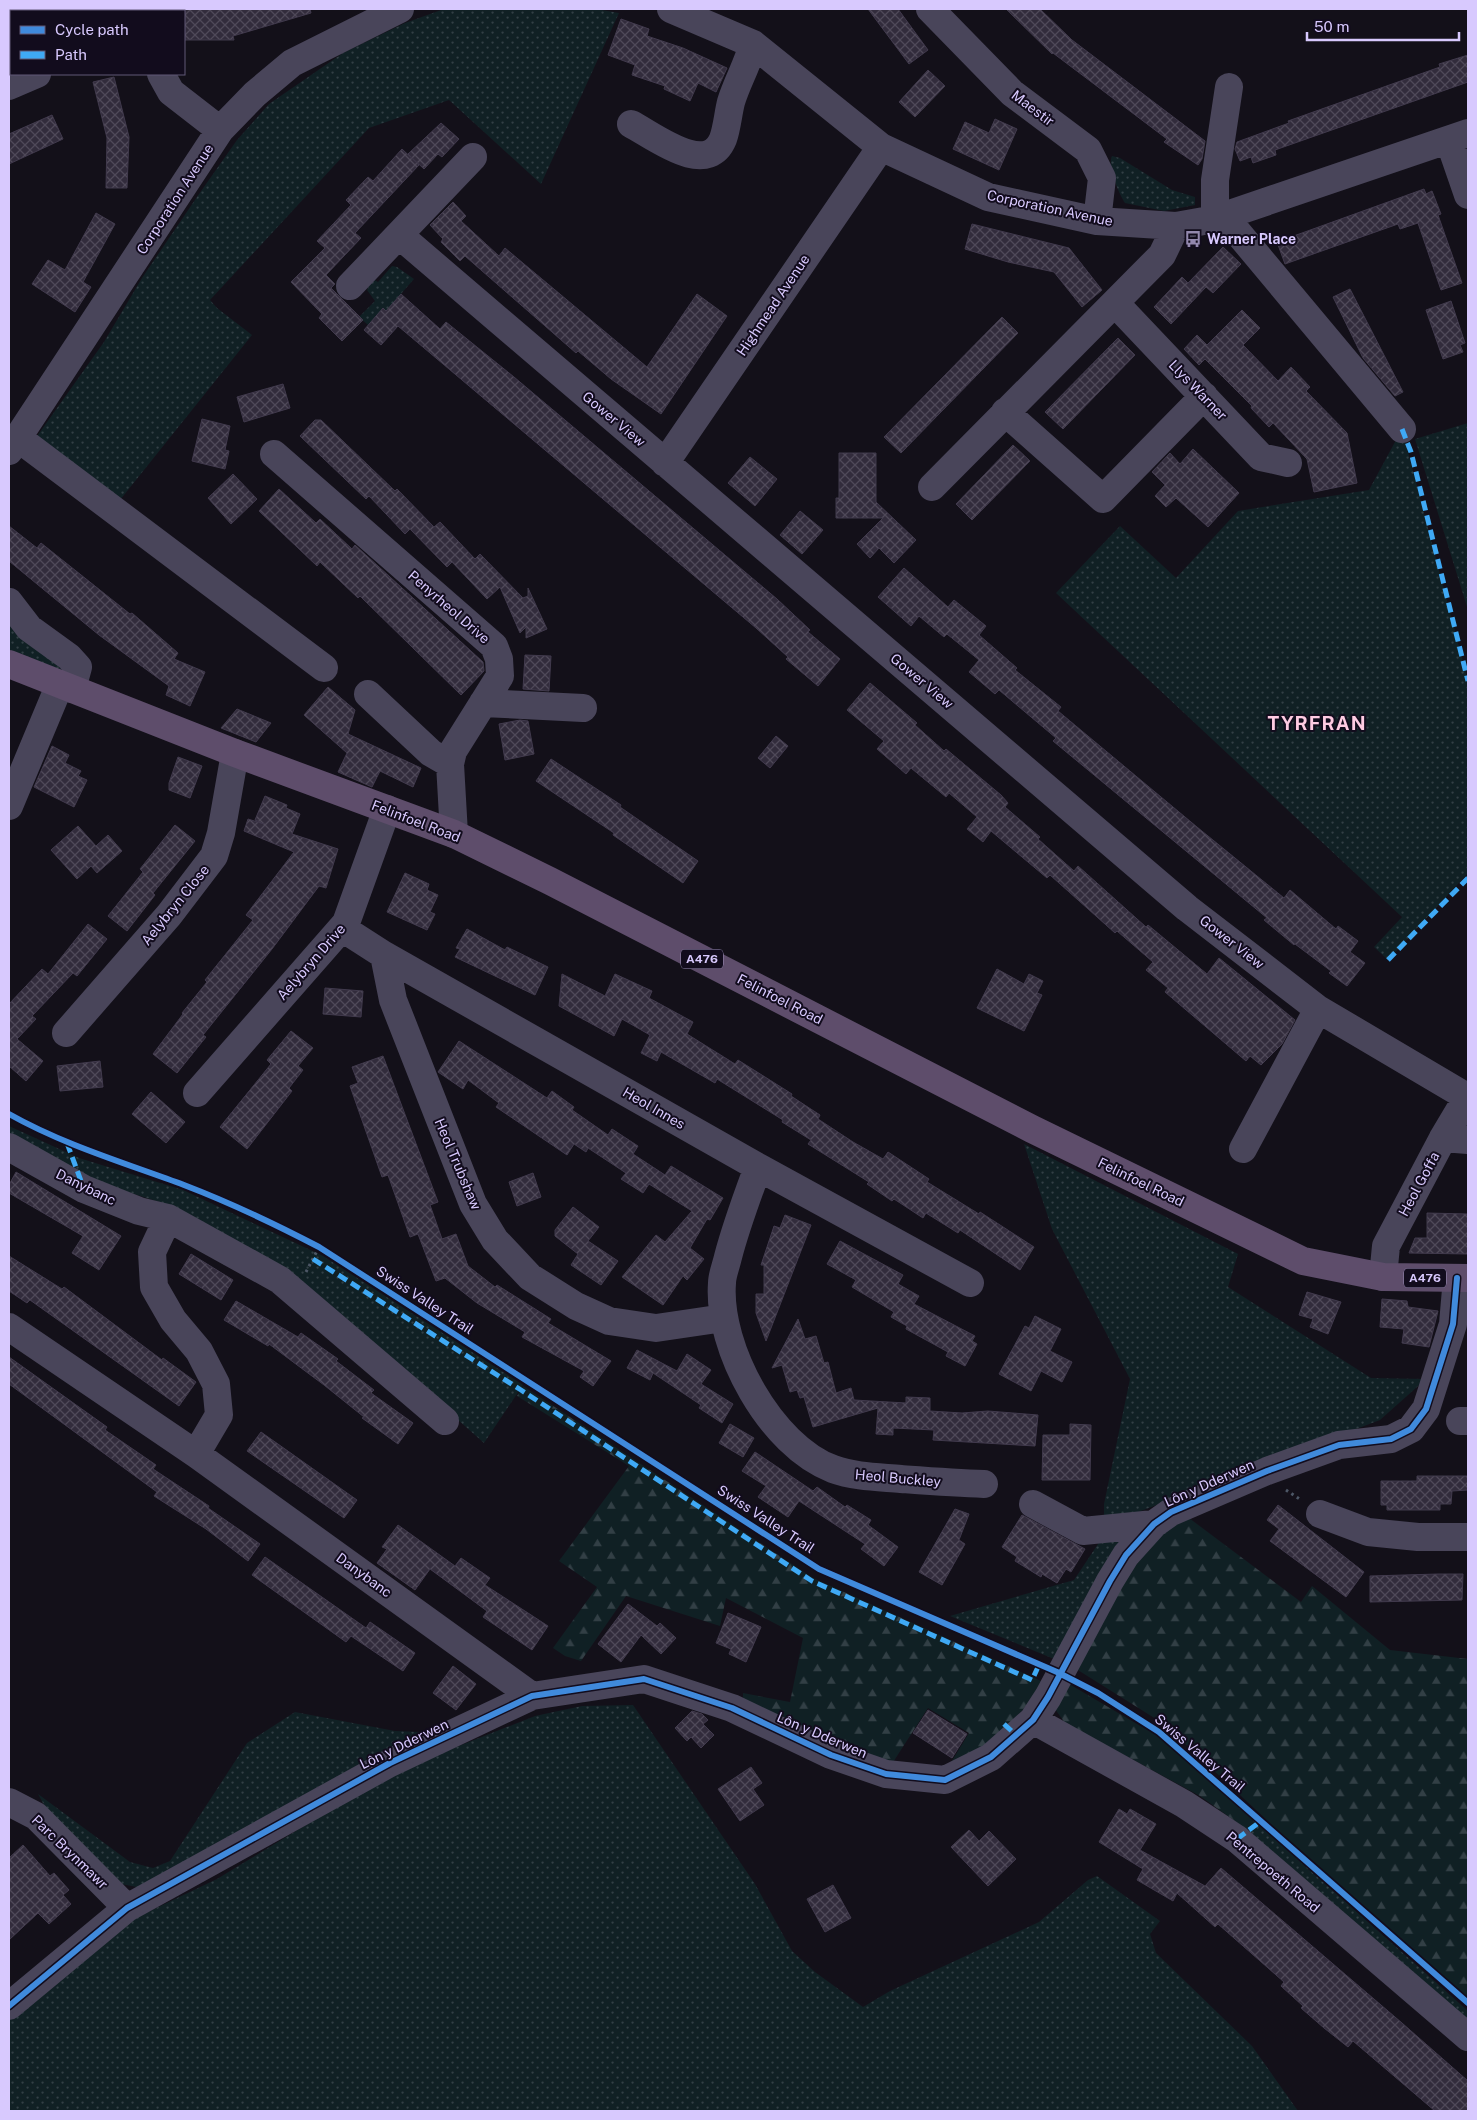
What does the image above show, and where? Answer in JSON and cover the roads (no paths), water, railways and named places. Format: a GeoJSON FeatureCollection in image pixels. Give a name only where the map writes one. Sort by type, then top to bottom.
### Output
{"type":"FeatureCollection","features":[{"type":"Feature","properties":{"kind":"main road","name":"Felinfoel Road"},"geometry":{"type":"LineString","coordinates":[[9,664],[235,753],[454,834],[550,881],[1032,1129],[1303,1261],[1383,1277],[1463,1278]]}},
{"type":"Feature","properties":{"kind":"street","name":"Corporation Avenue"},"geometry":{"type":"LineString","coordinates":[[15,435],[220,130],[255,94],[292,63],[400,9]]}},
{"type":"Feature","properties":{"kind":"street","name":"Corporation Avenue"},"geometry":{"type":"LineString","coordinates":[[671,9],[753,44],[881,147],[988,197],[1097,221],[1176,226],[1220,217],[1458,137]]}},
{"type":"Feature","properties":{"kind":"street","name":"Maestir"},"geometry":{"type":"LineString","coordinates":[[930,9],[1012,93],[1088,150],[1102,178],[1097,221]]}},
{"type":"Feature","properties":{"kind":"street"},"geometry":{"type":"LineString","coordinates":[[631,124],[686,154],[698,158],[708,156],[718,148],[724,138],[732,99],[748,65],[753,44]]}},
{"type":"Feature","properties":{"kind":"street"},"geometry":{"type":"LineString","coordinates":[[9,86],[35,75]]}},
{"type":"Feature","properties":{"kind":"street"},"geometry":{"type":"LineString","coordinates":[[162,75],[171,92],[220,130]]}},
{"type":"Feature","properties":{"kind":"street"},"geometry":{"type":"LineString","coordinates":[[1229,87],[1215,180],[1220,217],[1402,430]]}},
{"type":"Feature","properties":{"kind":"street"},"geometry":{"type":"LineString","coordinates":[[1458,137],[1468,195]]}},
{"type":"Feature","properties":{"kind":"street","name":"Highmead Avenue"},"geometry":{"type":"LineString","coordinates":[[666,463],[881,147]]}},
{"type":"Feature","properties":{"kind":"street"},"geometry":{"type":"LineString","coordinates":[[350,286],[473,157]]}},
{"type":"Feature","properties":{"kind":"street"},"geometry":{"type":"LineString","coordinates":[[932,487],[1162,256],[1176,226]]}},
{"type":"Feature","properties":{"kind":"street","name":"Gower View"},"geometry":{"type":"LineString","coordinates":[[399,235],[1187,908],[1318,1009],[1468,1097]]}},
{"type":"Feature","properties":{"kind":"street","name":"Llys Warner"},"geometry":{"type":"LineString","coordinates":[[1115,303],[1261,456],[1288,463]]}},
{"type":"Feature","properties":{"kind":"street"},"geometry":{"type":"LineString","coordinates":[[1006,412],[1103,499],[1204,396]]}},
{"type":"Feature","properties":{"kind":"street"},"geometry":{"type":"LineString","coordinates":[[15,435],[324,668]]}},
{"type":"Feature","properties":{"kind":"street","name":"Penyrheol Drive"},"geometry":{"type":"LineString","coordinates":[[274,454],[494,646],[499,660],[500,676],[454,751],[450,764],[454,834]]}},
{"type":"Feature","properties":{"kind":"street"},"geometry":{"type":"LineString","coordinates":[[9,602],[29,628],[69,656],[78,667],[66,686],[9,806]]}},
{"type":"Feature","properties":{"kind":"street"},"geometry":{"type":"LineString","coordinates":[[368,694],[431,752],[450,764]]}},
{"type":"Feature","properties":{"kind":"street"},"geometry":{"type":"LineString","coordinates":[[483,703],[583,708]]}},
{"type":"Feature","properties":{"kind":"street","name":"Aelybryn Close"},"geometry":{"type":"LineString","coordinates":[[66,1033],[169,915],[214,856],[221,833],[235,753]]}},
{"type":"Feature","properties":{"kind":"street","name":"Aelybryn Drive"},"geometry":{"type":"LineString","coordinates":[[197,1093],[346,923],[387,809]]}},
{"type":"Feature","properties":{"kind":"street","name":"Heol Innes"},"geometry":{"type":"LineString","coordinates":[[342,928],[384,955],[758,1167],[970,1283]]}},
{"type":"Feature","properties":{"kind":"street","name":"Heol Trubshaw"},"geometry":{"type":"LineString","coordinates":[[384,955],[393,1000],[472,1204],[495,1240],[530,1277],[576,1306],[609,1321],[656,1328],[724,1318]]}},
{"type":"Feature","properties":{"kind":"street"},"geometry":{"type":"LineString","coordinates":[[1244,1149],[1318,1009]]}},
{"type":"Feature","properties":{"kind":"street","name":"Heol Goffa"},"geometry":{"type":"LineString","coordinates":[[1383,1277],[1386,1246],[1456,1139],[1468,1097]]}},
{"type":"Feature","properties":{"kind":"street","name":"Danybanc"},"geometry":{"type":"LineString","coordinates":[[9,1147],[84,1189],[138,1211],[168,1218],[280,1280],[445,1422]]}},
{"type":"Feature","properties":{"kind":"street","name":"Heol Buckley"},"geometry":{"type":"LineString","coordinates":[[758,1167],[736,1224],[722,1282],[724,1318],[735,1358],[754,1393],[779,1429],[803,1453],[832,1469],[858,1476],[984,1484]]}},
{"type":"Feature","properties":{"kind":"street"},"geometry":{"type":"LineString","coordinates":[[168,1218],[152,1252],[154,1287],[173,1320],[199,1351],[216,1384],[219,1415],[196,1454]]}},
{"type":"Feature","properties":{"kind":"street","name":"Lôn y Dderwen"},"geometry":{"type":"LineString","coordinates":[[9,2006],[127,1908],[390,1763],[532,1696],[644,1679],[732,1708],[831,1755],[886,1774],[945,1780],[991,1757],[1033,1720],[1048,1697],[1067,1659],[1126,1555],[1154,1524],[1171,1512],[1267,1471],[1339,1445],[1391,1439],[1411,1429],[1426,1409],[1453,1324],[1463,1278]]}},
{"type":"Feature","properties":{"kind":"street","name":"Danybanc"},"geometry":{"type":"LineString","coordinates":[[9,1327],[196,1454],[532,1696]]}},
{"type":"Feature","properties":{"kind":"street"},"geometry":{"type":"LineString","coordinates":[[1033,1504],[1083,1531],[1154,1524]]}},
{"type":"Feature","properties":{"kind":"street"},"geometry":{"type":"LineString","coordinates":[[1320,1514],[1368,1532],[1468,1537]]}},
{"type":"Feature","properties":{"kind":"street","name":"Pentrepoeth Road"},"geometry":{"type":"LineString","coordinates":[[1033,1720],[1184,1804],[1237,1839],[1468,2037]]}},
{"type":"Feature","properties":{"kind":"street","name":"Parc Brynmawr"},"geometry":{"type":"LineString","coordinates":[[9,1802],[36,1816],[127,1908]]}},
{"type":"Feature","properties":{"kind":"place","name":"Warner Place"},"geometry":{"type":"Point","coordinates":[1193,239]}},
{"type":"Feature","properties":{"kind":"district","name":"TYRFRAN"},"geometry":{"type":"Point","coordinates":[1317,723]}}]}
